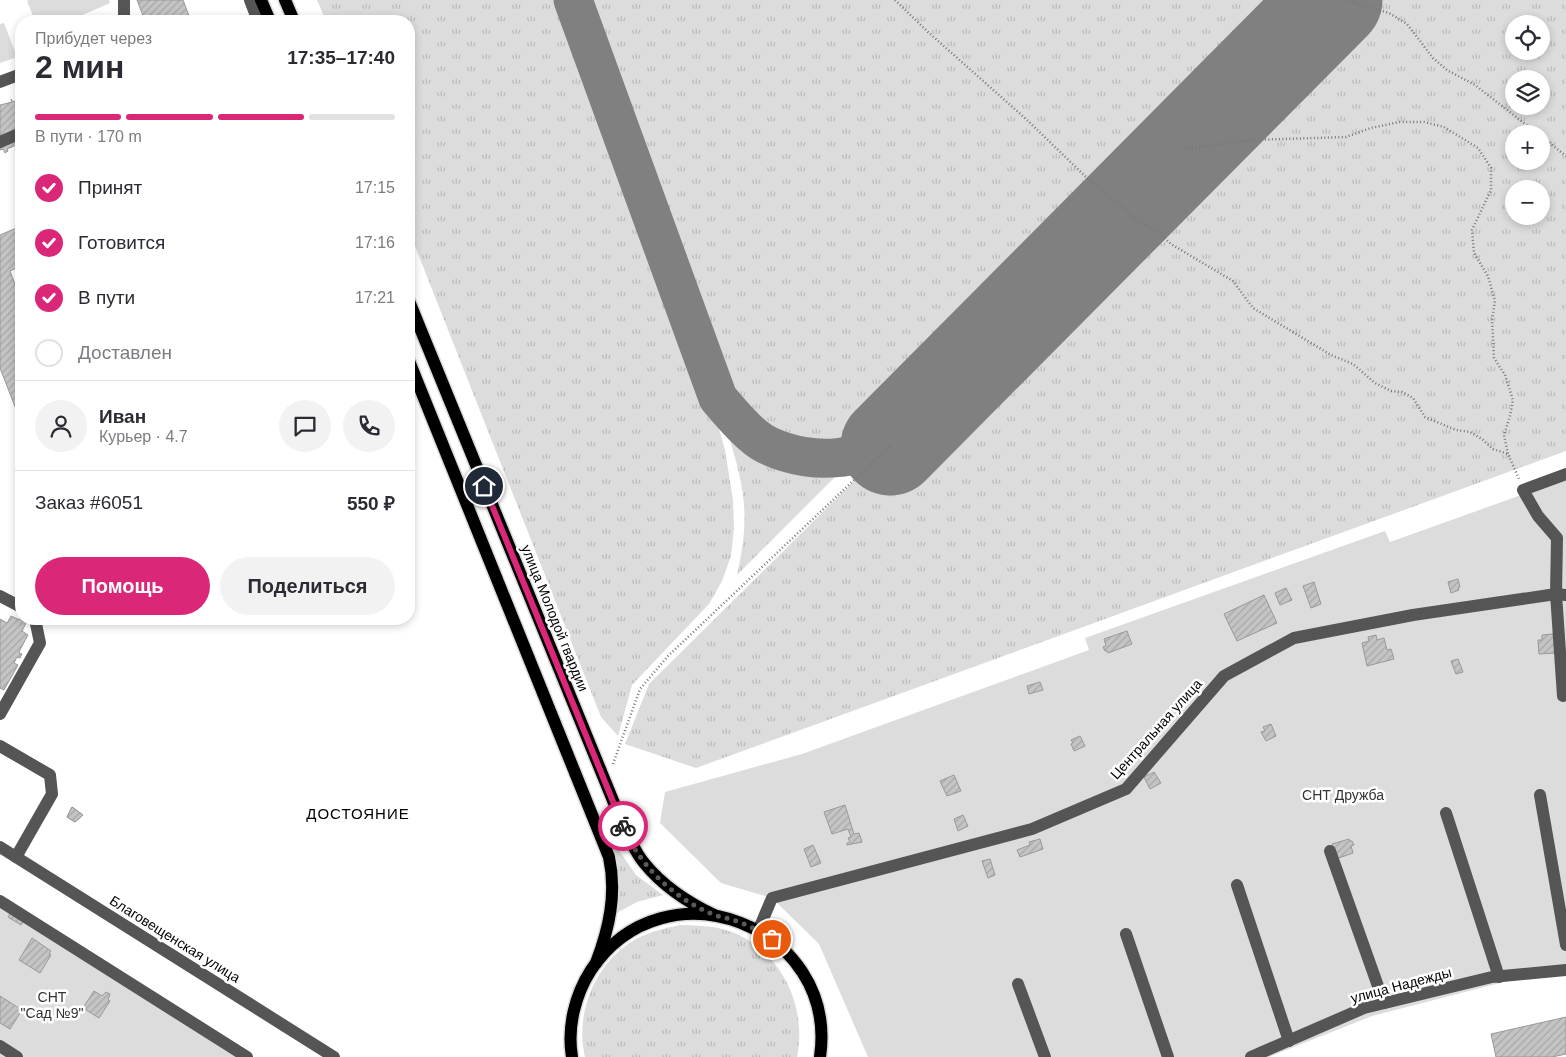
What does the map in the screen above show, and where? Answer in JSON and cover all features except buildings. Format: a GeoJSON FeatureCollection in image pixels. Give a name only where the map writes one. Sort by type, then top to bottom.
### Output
{"type":"FeatureCollection","features":[{"type":"Feature","properties":{"kind":"main road"},"geometry":{"type":"LineString","coordinates":[[261,0],[267,15]]}},
{"type":"Feature","properties":{"kind":"main road"},"geometry":{"type":"LineString","coordinates":[[285,0],[291,15]]}},
{"type":"Feature","properties":{"kind":"main road","name":"улица Молодой гвардии"},"geometry":{"type":"LineString","coordinates":[[415,316],[625,830],[644,862],[654,874],[691,902],[714,915]]}},
{"type":"Feature","properties":{"kind":"main road"},"geometry":{"type":"LineString","coordinates":[[415,376],[609,857],[612,905],[605,941],[596,963],[580,990],[575,1005],[570,1036],[563,1057]]}},
{"type":"Feature","properties":{"kind":"main road"},"geometry":{"type":"LineString","coordinates":[[596,963],[618,941],[645,924],[690,914],[730,918],[758,931],[778,944],[794,961],[810,988],[820,1018],[820,1057]]}},
{"type":"Feature","properties":{"kind":"main road"},"geometry":{"type":"LineString","coordinates":[[570,1036],[572,1057]]}},
{"type":"Feature","properties":{"kind":"street"},"geometry":{"type":"LineString","coordinates":[[124,0],[124,15]]}},
{"type":"Feature","properties":{"kind":"street"},"geometry":{"type":"LineString","coordinates":[[250,0],[256,15]]}},
{"type":"Feature","properties":{"kind":"street"},"geometry":{"type":"LineString","coordinates":[[0,82],[15,76]]}},
{"type":"Feature","properties":{"kind":"street"},"geometry":{"type":"LineString","coordinates":[[0,142],[15,136]]}},
{"type":"Feature","properties":{"kind":"street"},"geometry":{"type":"LineString","coordinates":[[1563,696],[1561,594],[1557,538],[1538,516],[1523,490],[1566,474]]}},
{"type":"Feature","properties":{"kind":"street","name":"Центральная улица"},"geometry":{"type":"LineString","coordinates":[[758,931],[772,898],[1032,829],[1126,789],[1224,676],[1294,638],[1413,615],[1561,594]]}},
{"type":"Feature","properties":{"kind":"street"},"geometry":{"type":"LineString","coordinates":[[0,596],[15,603]]}},
{"type":"Feature","properties":{"kind":"street"},"geometry":{"type":"LineString","coordinates":[[0,714],[40,643],[36,625]]}},
{"type":"Feature","properties":{"kind":"street"},"geometry":{"type":"LineString","coordinates":[[0,746],[50,775],[52,794],[16,857]]}},
{"type":"Feature","properties":{"kind":"street"},"geometry":{"type":"LineString","coordinates":[[1540,795],[1566,945]]}},
{"type":"Feature","properties":{"kind":"street"},"geometry":{"type":"LineString","coordinates":[[1446,813],[1499,977]]}},
{"type":"Feature","properties":{"kind":"street","name":"Благовещенская улица"},"geometry":{"type":"LineString","coordinates":[[0,847],[334,1057]]}},
{"type":"Feature","properties":{"kind":"street"},"geometry":{"type":"LineString","coordinates":[[1330,850],[1384,1003]]}},
{"type":"Feature","properties":{"kind":"street"},"geometry":{"type":"LineString","coordinates":[[1237,885],[1289,1041]]}},
{"type":"Feature","properties":{"kind":"street"},"geometry":{"type":"LineString","coordinates":[[0,901],[247,1057]]}},
{"type":"Feature","properties":{"kind":"street"},"geometry":{"type":"LineString","coordinates":[[1126,934],[1168,1057]]}},
{"type":"Feature","properties":{"kind":"street","name":"улица Надежды"},"geometry":{"type":"LineString","coordinates":[[1252,1057],[1364,1008],[1499,977],[1566,970]]}},
{"type":"Feature","properties":{"kind":"street"},"geometry":{"type":"LineString","coordinates":[[1018,984],[1045,1057]]}},
{"type":"Feature","properties":{"kind":"street"},"geometry":{"type":"LineString","coordinates":[[0,1046],[16,1057]]}},
{"type":"Feature","properties":{"kind":"path"},"geometry":{"type":"LineString","coordinates":[[895,0],[1026,119],[1086,177],[1138,222],[1157,231],[1170,244],[1233,281],[1253,308],[1332,355],[1353,364],[1375,383],[1391,391],[1402,392],[1413,398],[1425,416],[1456,430],[1470,432],[1482,439],[1493,449],[1508,454]]}},
{"type":"Feature","properties":{"kind":"path"},"geometry":{"type":"LineString","coordinates":[[1346,0],[1389,13],[1407,24],[1428,52],[1447,70],[1475,85],[1526,125]]}},
{"type":"Feature","properties":{"kind":"path"},"geometry":{"type":"LineString","coordinates":[[1185,149],[1252,140],[1346,136],[1370,128],[1399,122],[1424,122],[1444,126],[1478,148],[1491,168],[1491,190],[1472,230],[1474,253],[1488,276],[1495,301],[1492,320],[1494,358],[1505,375],[1513,400],[1504,435],[1508,454],[1523,490]]}},
{"type":"Feature","properties":{"kind":"path"},"geometry":{"type":"LineString","coordinates":[[1550,143],[1566,156]]}},
{"type":"Feature","properties":{"kind":"path"},"geometry":{"type":"LineString","coordinates":[[612,768],[640,689],[651,675],[675,649],[890,446]]}},
{"type":"Feature","properties":{"kind":"green space"},"geometry":{"type":"Polygon","coordinates":[[[109,0],[110,3],[83,15],[33,15],[27,1],[109,0]]]}},
{"type":"Feature","properties":{"kind":"green space"},"geometry":{"type":"Polygon","coordinates":[[[317,0],[556,0],[710,397],[725,450],[733,500],[734,528],[731,556],[722,581],[709,604],[632,685],[618,736],[601,717],[415,246],[415,15],[323,15],[317,0]]]}},
{"type":"Feature","properties":{"kind":"green space"},"geometry":{"type":"Polygon","coordinates":[[[585,0],[1312,0],[891,422],[870,439],[852,450],[831,454],[816,454],[784,447],[769,440],[745,422],[733,406],[585,0]]]}},
{"type":"Feature","properties":{"kind":"green space"},"geometry":{"type":"Polygon","coordinates":[[[1340,0],[1566,0],[1566,451],[696,768],[625,744],[649,684],[1340,0]]]}},
{"type":"Feature","properties":{"kind":"green space"},"geometry":{"type":"Polygon","coordinates":[[[4,23],[15,52],[15,58],[0,63],[0,24],[4,23]]]}},
{"type":"Feature","properties":{"kind":"green space"},"geometry":{"type":"Polygon","coordinates":[[[724,422],[763,454],[786,465],[810,470],[845,467],[737,575],[743,540],[744,505],[734,453],[724,422]]]}},
{"type":"Feature","properties":{"kind":"green space","name":"СНТ Дружба"},"geometry":{"type":"Polygon","coordinates":[[[1566,479],[1566,966],[1372,1016],[1269,1057],[868,1057],[819,944],[772,898],[721,883],[660,823],[665,792],[802,754],[1089,650],[1085,638],[1385,531],[1390,542],[1566,479]]]}},
{"type":"Feature","properties":{"kind":"green space"},"geometry":{"type":"Polygon","coordinates":[[[618,849],[636,875],[663,895],[637,902],[613,915],[612,851],[618,849]]]}},
{"type":"Feature","properties":{"kind":"green space","name":"СНТ \"Сад №9\""},"geometry":{"type":"Polygon","coordinates":[[[0,902],[250,1057],[0,1057],[0,902]]]}},
{"type":"Feature","properties":{"kind":"green space"},"geometry":{"type":"Polygon","coordinates":[[[680,925],[723,929],[742,937],[759,948],[773,962],[785,979],[793,997],[798,1016],[799,1037],[797,1057],[585,1057],[582,1039],[586,1004],[601,972],[625,946],[640,937],[680,925]]]}},
{"type":"Feature","properties":{"kind":"taxiway"},"geometry":{"type":"LineString","coordinates":[[573,0],[718,398],[740,424],[755,437],[769,446],[799,456],[838,458],[890,446]]}},
{"type":"Feature","properties":{"kind":"runway"},"geometry":{"type":"LineString","coordinates":[[890,446],[1333,0]]}},
{"type":"Feature","properties":{"kind":"way so far"},"geometry":{"type":"LineString","coordinates":[[623,826],[635,850],[644,862],[654,874],[678,894],[701,909],[714,915],[730,918],[772,939]]}},
{"type":"Feature","properties":{"kind":"district","name":"ДОСТОЯНИЕ"},"geometry":{"type":"Point","coordinates":[358,814]}},
{"type":"Feature","properties":{"kind":"route"},"geometry":{"type":"LineString","coordinates":[[484,486],[623,826]]}}]}
